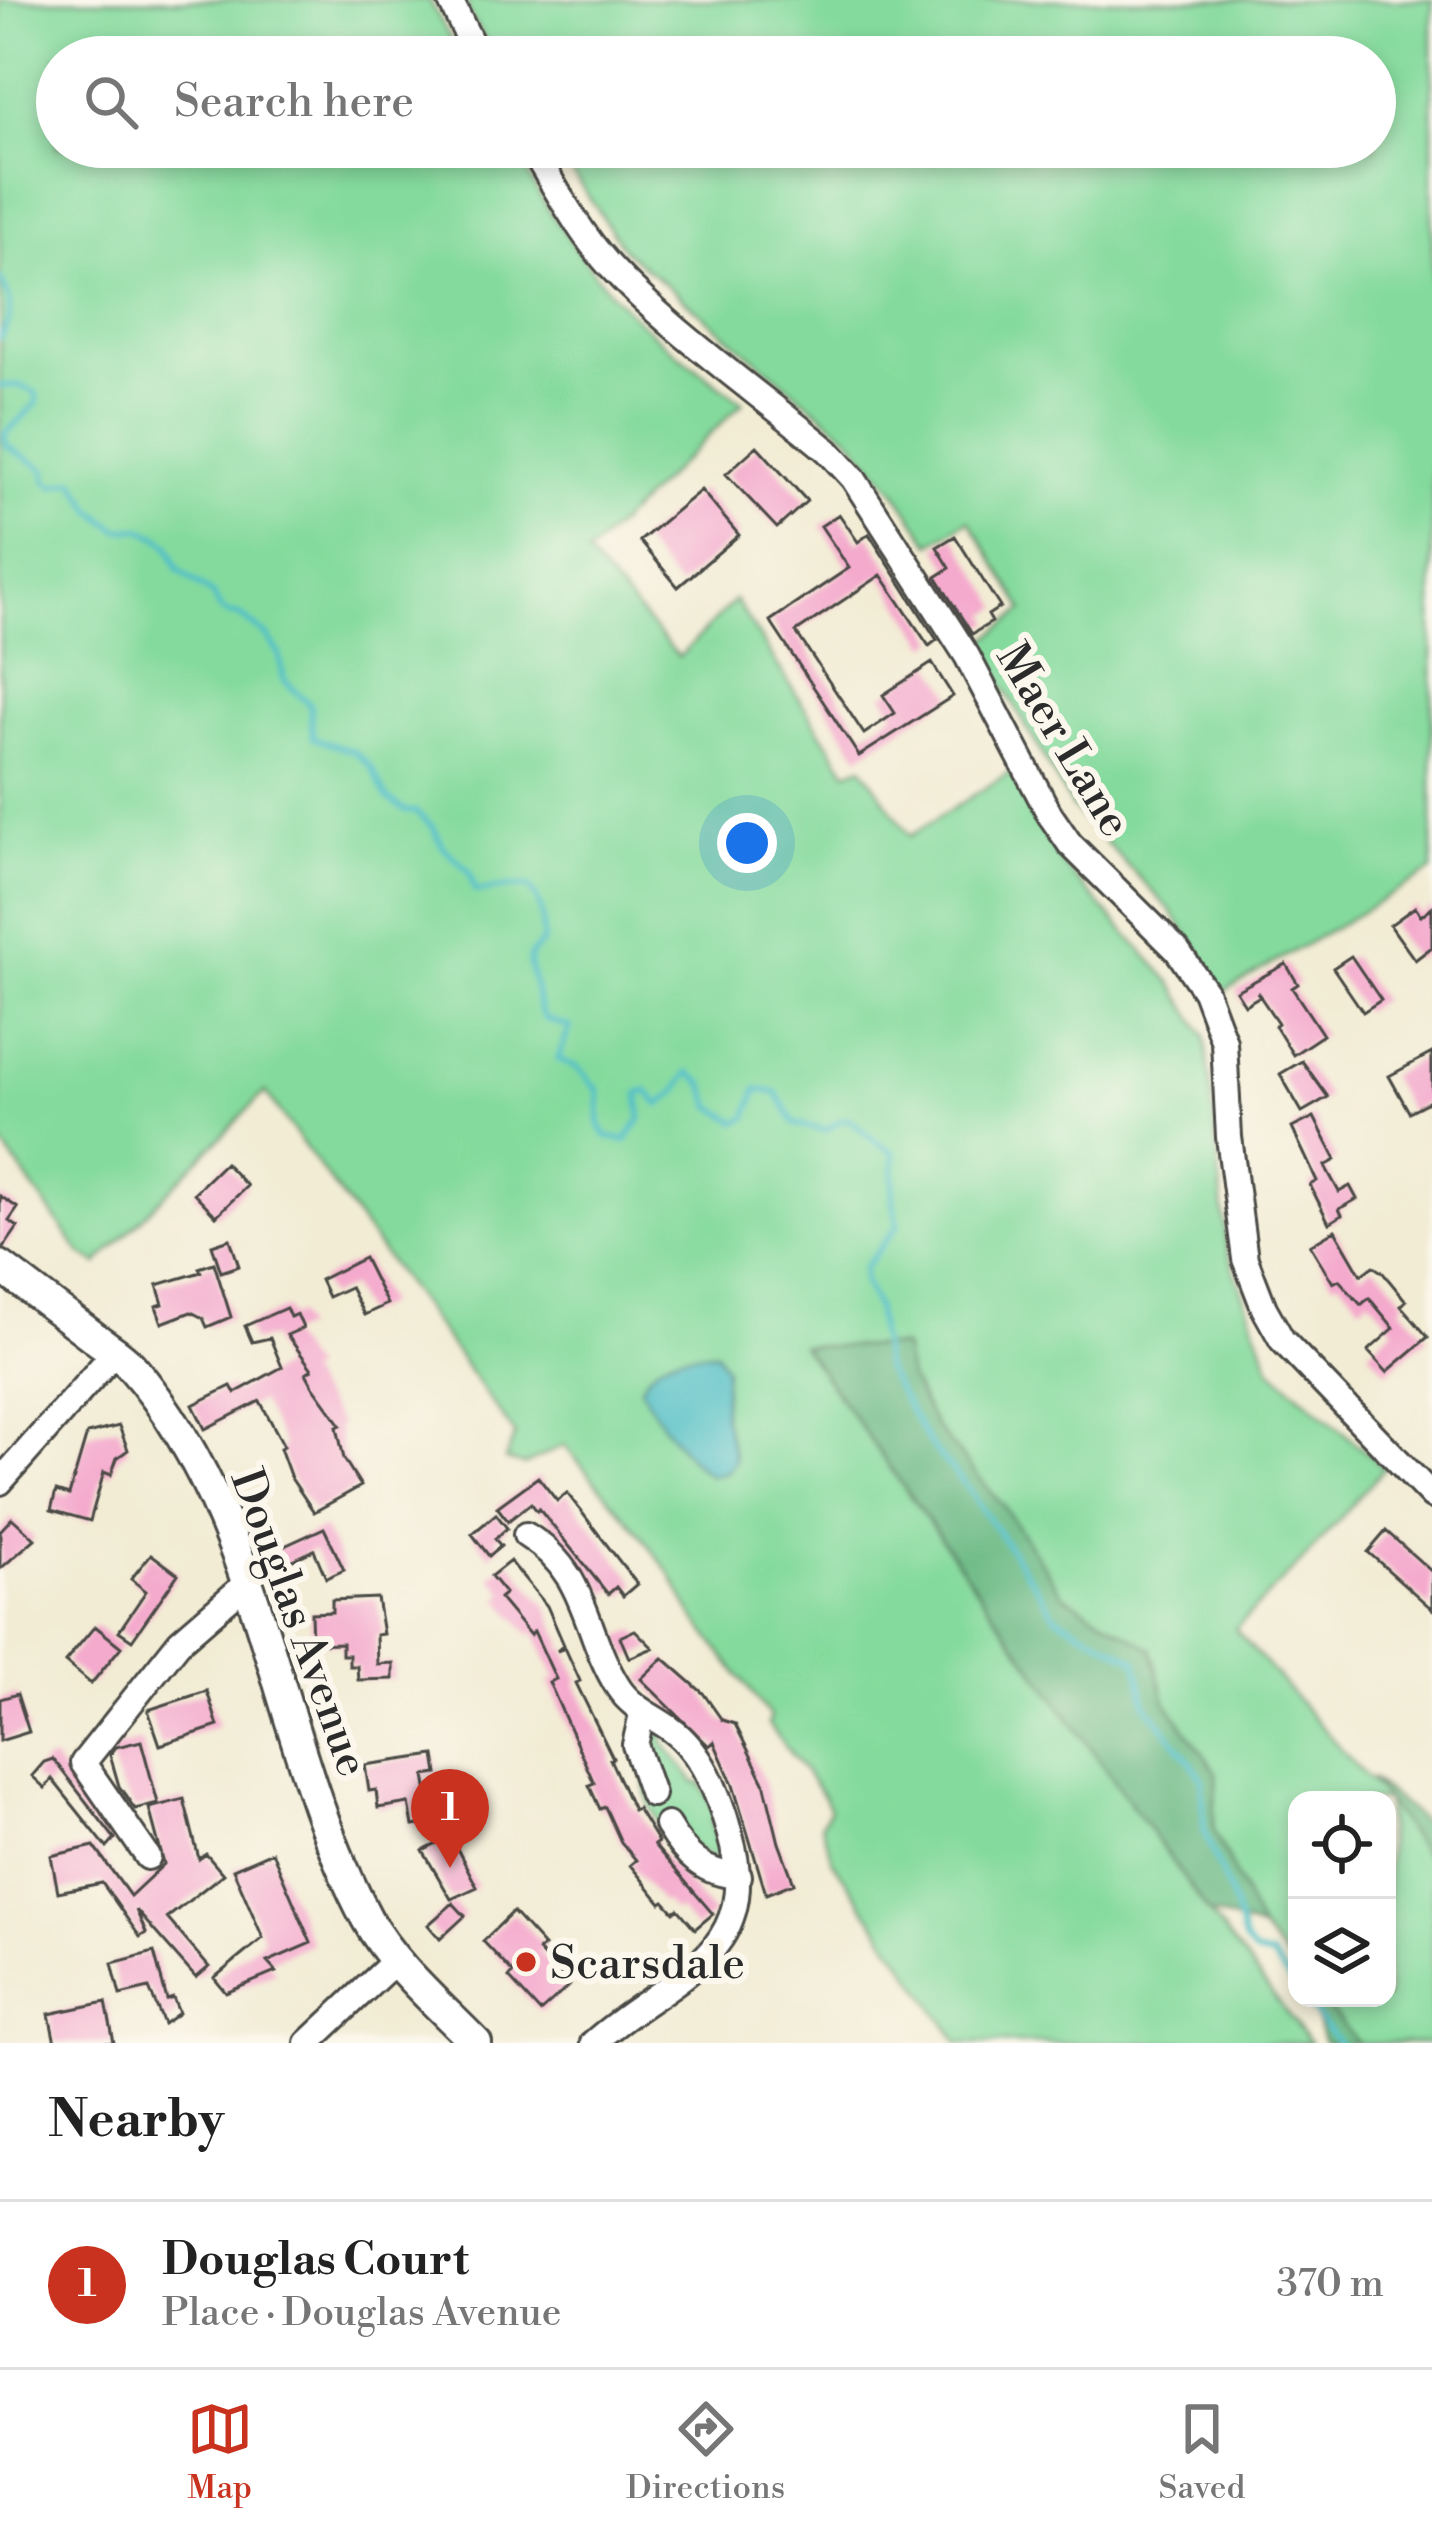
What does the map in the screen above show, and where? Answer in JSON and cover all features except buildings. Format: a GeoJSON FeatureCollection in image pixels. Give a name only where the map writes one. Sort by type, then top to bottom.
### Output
{"type":"FeatureCollection","features":[{"type":"Feature","properties":{"kind":"street"},"geometry":{"type":"LineString","coordinates":[[450,0],[468,36]]}},
{"type":"Feature","properties":{"kind":"street","name":"Maer Lane"},"geometry":{"type":"LineString","coordinates":[[544,168],[608,263],[828,451],[853,478],[967,656],[1070,844],[1191,968],[1220,1023],[1236,1206],[1245,1259],[1264,1308],[1282,1340],[1432,1496]]}},
{"type":"Feature","properties":{"kind":"street","name":"Douglas Avenue"},"geometry":{"type":"LineString","coordinates":[[0,1266],[128,1361],[166,1412],[199,1468],[248,1583],[296,1744],[370,1924],[476,2043]]}},
{"type":"Feature","properties":{"kind":"street"},"geometry":{"type":"LineString","coordinates":[[0,1482],[114,1353]]}},
{"type":"Feature","properties":{"kind":"street"},"geometry":{"type":"LineString","coordinates":[[526,1534],[563,1564],[621,1693],[642,1714],[688,1744],[720,1802],[739,1876],[739,1904],[723,1938],[686,1974],[593,2043]]}},
{"type":"Feature","properties":{"kind":"street"},"geometry":{"type":"LineString","coordinates":[[148,1856],[83,1762],[180,1641],[248,1583]]}},
{"type":"Feature","properties":{"kind":"street"},"geometry":{"type":"LineString","coordinates":[[642,1714],[635,1745],[652,1794]]}},
{"type":"Feature","properties":{"kind":"street"},"geometry":{"type":"LineString","coordinates":[[667,1826],[699,1866],[711,1873],[739,1876]]}},
{"type":"Feature","properties":{"kind":"street"},"geometry":{"type":"LineString","coordinates":[[308,2043],[397,1959]]}},
{"type":"Feature","properties":{"kind":"green space"},"geometry":{"type":"Polygon","coordinates":[[[0,0],[429,0],[449,36],[36,36],[36,168],[524,168],[557,222],[612,293],[664,343],[743,402],[587,555],[679,657],[735,600],[847,772],[862,766],[910,836],[1010,772],[1062,864],[1171,982],[1205,1036],[1227,1250],[1271,1369],[1384,1468],[1235,1629],[1378,1791],[1288,1791],[1288,1962],[1261,1930],[1213,1828],[1217,1773],[1166,1702],[1152,1650],[1063,1595],[1004,1507],[935,1426],[909,1377],[903,1347],[803,1347],[1209,1913],[1310,2043],[959,2043],[832,1860],[821,1824],[830,1809],[823,1796],[693,1616],[669,1572],[564,1445],[525,1465],[505,1460],[515,1434],[265,1092],[97,1264],[81,1254],[0,1141],[0,0]]]}},
{"type":"Feature","properties":{"kind":"green space"},"geometry":{"type":"Polygon","coordinates":[[[466,0],[1432,0],[1432,871],[1220,994],[1198,950],[1170,910],[1072,807],[980,645],[1024,610],[969,520],[931,544],[851,438],[625,251],[569,168],[1396,168],[1396,36],[483,36],[466,0]]]}},
{"type":"Feature","properties":{"kind":"green space"},"geometry":{"type":"Polygon","coordinates":[[[803,1346],[903,1347],[909,1377],[935,1426],[1004,1507],[1063,1595],[1152,1649],[1166,1702],[1217,1773],[1213,1828],[1261,1930],[1209,1913],[803,1346]]]}},
{"type":"Feature","properties":{"kind":"green space"},"geometry":{"type":"Polygon","coordinates":[[[647,1728],[663,1732],[664,1743],[695,1783],[701,1783],[716,1814],[711,1821],[719,1855],[726,1859],[721,1863],[670,1833],[652,1811],[644,1776],[647,1728]]]}},
{"type":"Feature","properties":{"kind":"green space"},"geometry":{"type":"Polygon","coordinates":[[[1396,1799],[1432,1828],[1432,1865],[1396,1814],[1396,1799]]]}},
{"type":"Feature","properties":{"kind":"green space"},"geometry":{"type":"Polygon","coordinates":[[[1396,1815],[1432,1865],[1432,2043],[1358,2043],[1327,2007],[1396,2007],[1396,1815]]]}},
{"type":"Feature","properties":{"kind":"green space"},"geometry":{"type":"Polygon","coordinates":[[[1312,2007],[1327,2007],[1358,2043],[1324,2043],[1312,2007]]]}},
{"type":"Feature","properties":{"kind":"water"},"geometry":{"type":"Polygon","coordinates":[[[716,1352],[725,1367],[723,1415],[735,1460],[728,1471],[712,1476],[672,1436],[641,1387],[663,1362],[716,1352]]]}},
{"type":"Feature","properties":{"kind":"waterway"},"geometry":{"type":"LineString","coordinates":[[0,279],[10,308],[0,337]]}},
{"type":"Feature","properties":{"kind":"waterway"},"geometry":{"type":"LineString","coordinates":[[0,386],[18,385],[36,393],[37,403],[4,435],[7,446],[46,470],[47,481],[54,486],[74,480],[92,510],[119,530],[140,529],[160,538],[169,546],[178,569],[214,596],[219,607],[266,635],[279,653],[284,680],[310,705],[313,738],[355,752],[371,767],[387,798],[416,812],[433,827],[444,848],[469,871],[475,891],[529,887],[542,920],[543,942],[529,963],[540,1011],[545,1019],[570,1027],[558,1059],[577,1067],[599,1091],[600,1126],[606,1136],[626,1141],[641,1118],[639,1093],[647,1091],[660,1105],[689,1072],[704,1084],[712,1106],[737,1122],[747,1118],[757,1089],[777,1093],[795,1124],[827,1130],[849,1120],[894,1153],[898,1225],[864,1268],[864,1282],[876,1308],[884,1367],[930,1445],[966,1486],[1056,1616],[1136,1660],[1146,1704],[1202,1777],[1204,1830],[1244,1941],[1254,1953],[1272,1957],[1288,1979]]}},
{"type":"Feature","properties":{"kind":"waterway"},"geometry":{"type":"LineString","coordinates":[[1309,2007],[1339,2043]]}},
{"type":"Feature","properties":{"kind":"place","name":"Douglas Court"},"geometry":{"type":"Point","coordinates":[450,1868]}},
{"type":"Feature","properties":{"kind":"place","name":"Scarsdale"},"geometry":{"type":"Point","coordinates":[526,1962]}}]}
